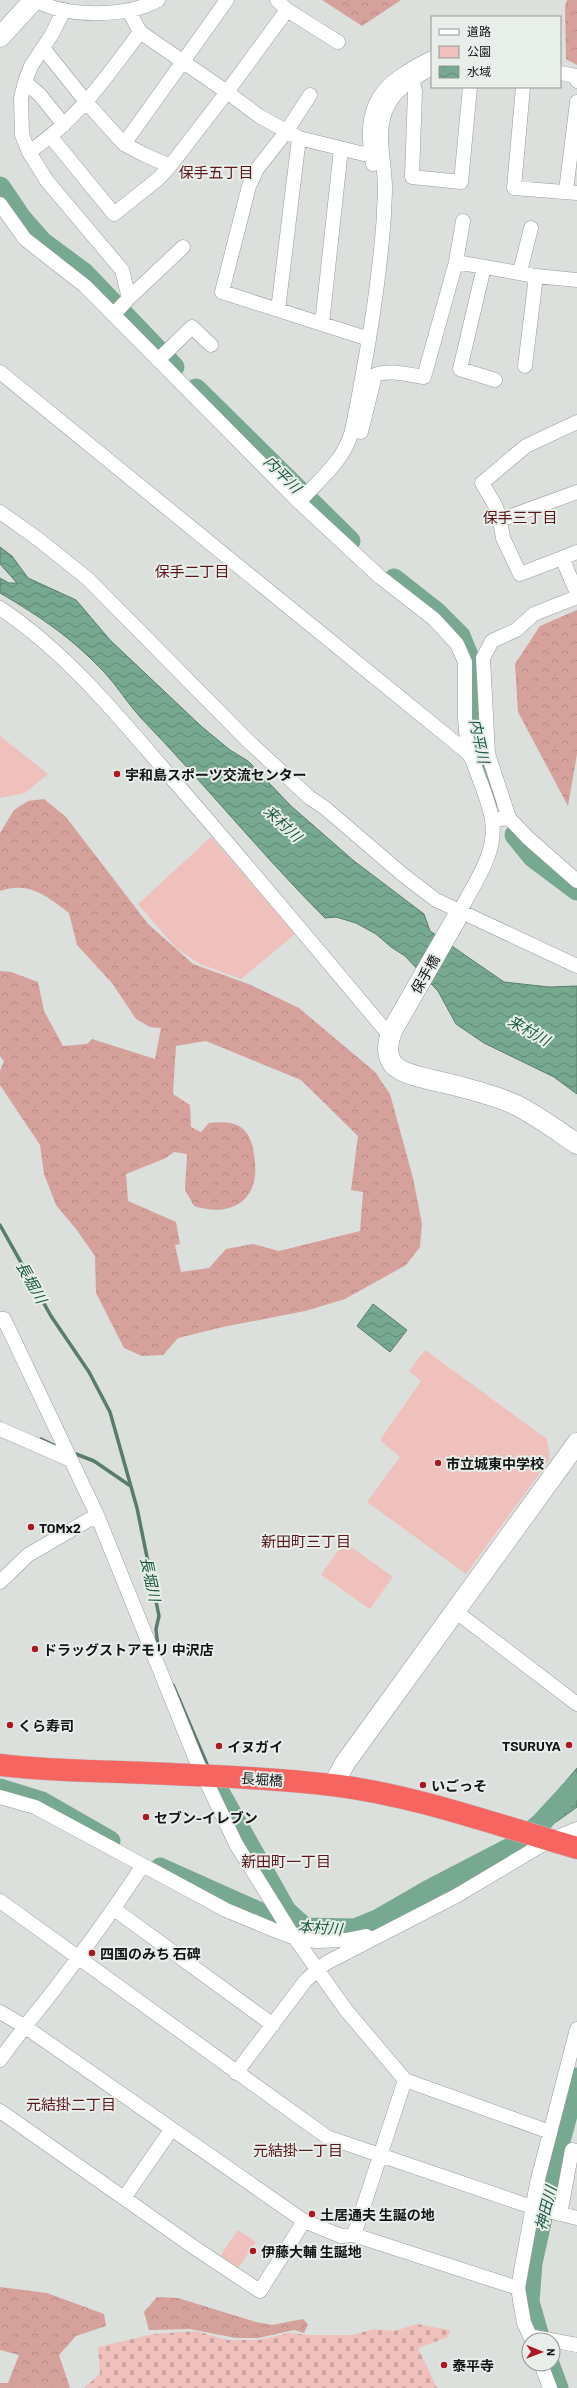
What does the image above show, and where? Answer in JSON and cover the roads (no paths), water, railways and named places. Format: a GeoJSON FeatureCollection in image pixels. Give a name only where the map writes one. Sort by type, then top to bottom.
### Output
{"type":"FeatureCollection","features":[{"type":"Feature","properties":{"kind":"highway","name":"長堀橋"},"geometry":{"type":"LineString","coordinates":[[0,1765],[61,1770],[209,1775],[333,1785],[400,1798],[518,1830],[577,1848]]}},
{"type":"Feature","properties":{"kind":"street"},"geometry":{"type":"LineString","coordinates":[[0,37],[35,0],[64,10],[97,13],[129,11],[158,0]]}},
{"type":"Feature","properties":{"kind":"street"},"geometry":{"type":"LineString","coordinates":[[124,144],[227,0]]}},
{"type":"Feature","properties":{"kind":"street"},"geometry":{"type":"LineString","coordinates":[[51,137],[114,214],[158,179],[170,166],[227,92],[282,5],[338,42]]}},
{"type":"Feature","properties":{"kind":"street"},"geometry":{"type":"LineString","coordinates":[[64,10],[43,48],[31,66],[25,82],[20,115],[22,135],[29,152],[46,181],[122,270],[120,307]]}},
{"type":"Feature","properties":{"kind":"street"},"geometry":{"type":"LineString","coordinates":[[129,11],[140,32],[259,116],[299,138],[372,156]]}},
{"type":"Feature","properties":{"kind":"street"},"geometry":{"type":"LineString","coordinates":[[29,152],[51,137],[87,103],[140,32]]}},
{"type":"Feature","properties":{"kind":"street"},"geometry":{"type":"LineString","coordinates":[[43,48],[87,103],[124,144],[144,155],[170,166]]}},
{"type":"Feature","properties":{"kind":"street"},"geometry":{"type":"LineString","coordinates":[[385,187],[374,166],[372,156],[370,128],[373,110],[380,94],[394,79],[431,59]]}},
{"type":"Feature","properties":{"kind":"street"},"geometry":{"type":"LineString","coordinates":[[303,498],[338,460],[349,445],[369,339],[379,263],[385,187],[381,153],[384,113],[399,89],[431,69]]}},
{"type":"Feature","properties":{"kind":"street"},"geometry":{"type":"LineString","coordinates":[[561,72],[576,76],[577,81]]}},
{"type":"Feature","properties":{"kind":"street"},"geometry":{"type":"LineString","coordinates":[[412,80],[415,91],[412,177],[461,182],[470,88]]}},
{"type":"Feature","properties":{"kind":"street"},"geometry":{"type":"LineString","coordinates":[[25,82],[40,95],[64,125]]}},
{"type":"Feature","properties":{"kind":"street"},"geometry":{"type":"LineString","coordinates":[[524,88],[514,188],[572,192],[577,102]]}},
{"type":"Feature","properties":{"kind":"street"},"geometry":{"type":"LineString","coordinates":[[310,95],[286,132],[257,169],[249,186],[222,292],[369,339]]}},
{"type":"Feature","properties":{"kind":"street"},"geometry":{"type":"LineString","coordinates":[[278,310],[299,138]]}},
{"type":"Feature","properties":{"kind":"street"},"geometry":{"type":"LineString","coordinates":[[322,324],[341,149]]}},
{"type":"Feature","properties":{"kind":"street"},"geometry":{"type":"LineString","coordinates":[[0,204],[25,239],[85,286],[120,307],[162,356],[380,577],[431,616],[457,644],[465,662],[465,718],[468,753]]}},
{"type":"Feature","properties":{"kind":"street"},"geometry":{"type":"LineString","coordinates":[[349,445],[359,441],[375,375],[380,372],[424,377],[456,262],[463,221]]}},
{"type":"Feature","properties":{"kind":"street"},"geometry":{"type":"LineString","coordinates":[[520,272],[531,228]]}},
{"type":"Feature","properties":{"kind":"street"},"geometry":{"type":"LineString","coordinates":[[120,307],[183,248]]}},
{"type":"Feature","properties":{"kind":"street"},"geometry":{"type":"LineString","coordinates":[[456,262],[536,276],[577,280]]}},
{"type":"Feature","properties":{"kind":"street"},"geometry":{"type":"LineString","coordinates":[[484,267],[460,369],[495,380]]}},
{"type":"Feature","properties":{"kind":"street"},"geometry":{"type":"LineString","coordinates":[[525,366],[536,276]]}},
{"type":"Feature","properties":{"kind":"street"},"geometry":{"type":"LineString","coordinates":[[162,356],[192,327],[211,345]]}},
{"type":"Feature","properties":{"kind":"street"},"geometry":{"type":"LineString","coordinates":[[0,372],[468,753],[473,761],[492,820],[488,855],[458,915]]}},
{"type":"Feature","properties":{"kind":"street"},"geometry":{"type":"LineString","coordinates":[[577,422],[526,446],[482,483],[500,520],[503,538],[520,574],[577,552]]}},
{"type":"Feature","properties":{"kind":"street"},"geometry":{"type":"LineString","coordinates":[[500,520],[577,492]]}},
{"type":"Feature","properties":{"kind":"street"},"geometry":{"type":"LineString","coordinates":[[0,512],[38,539],[88,579],[248,741],[309,797],[326,808],[436,900],[458,915],[577,966]]}},
{"type":"Feature","properties":{"kind":"street"},"geometry":{"type":"LineString","coordinates":[[562,558],[577,593]]}},
{"type":"Feature","properties":{"kind":"street"},"geometry":{"type":"LineString","coordinates":[[577,597],[534,614],[516,630],[492,641],[483,658],[488,754],[509,818],[528,838],[577,881]]}},
{"type":"Feature","properties":{"kind":"street"},"geometry":{"type":"LineString","coordinates":[[0,608],[54,648],[120,719],[275,896],[391,1033],[388,1054],[394,1064],[401,1070],[480,1092],[517,1106],[547,1123],[577,1144]]}},
{"type":"Feature","properties":{"kind":"street"},"geometry":{"type":"LineString","coordinates":[[492,820],[509,818]]}},
{"type":"Feature","properties":{"kind":"street","name":"保手橋"},"geometry":{"type":"LineString","coordinates":[[391,1033],[458,915]]}},
{"type":"Feature","properties":{"kind":"street"},"geometry":{"type":"LineString","coordinates":[[1,1316],[97,1515],[209,1775],[236,1844],[280,1915],[346,2010],[405,2080],[550,2132]]}},
{"type":"Feature","properties":{"kind":"street"},"geometry":{"type":"LineString","coordinates":[[0,1429],[71,1460]]}},
{"type":"Feature","properties":{"kind":"street"},"geometry":{"type":"LineString","coordinates":[[333,1785],[345,1763],[577,1443]]}},
{"type":"Feature","properties":{"kind":"street"},"geometry":{"type":"LineString","coordinates":[[0,1582],[28,1555],[97,1515]]}},
{"type":"Feature","properties":{"kind":"street"},"geometry":{"type":"LineString","coordinates":[[455,1611],[577,1704]]}},
{"type":"Feature","properties":{"kind":"street"},"geometry":{"type":"LineString","coordinates":[[0,1797],[35,1806],[226,1910],[316,1942],[346,1940],[366,1936],[372,1940]]}},
{"type":"Feature","properties":{"kind":"street"},"geometry":{"type":"LineString","coordinates":[[236,2073],[273,2026],[306,1980],[318,1969],[462,1892],[546,1839],[577,1829]]}},
{"type":"Feature","properties":{"kind":"street"},"geometry":{"type":"LineString","coordinates":[[0,2060],[24,2026],[54,1990],[77,1956],[114,1909],[143,1865]]}},
{"type":"Feature","properties":{"kind":"street"},"geometry":{"type":"LineString","coordinates":[[0,1901],[236,2073],[327,2137],[535,2208],[577,2218]]}},
{"type":"Feature","properties":{"kind":"street"},"geometry":{"type":"LineString","coordinates":[[114,1909],[273,2026]]}},
{"type":"Feature","properties":{"kind":"street"},"geometry":{"type":"LineString","coordinates":[[0,2012],[24,2026],[304,2222],[341,2236],[354,2235],[518,2288]]}},
{"type":"Feature","properties":{"kind":"street"},"geometry":{"type":"LineString","coordinates":[[531,2332],[524,2323],[518,2288],[550,2132],[577,2029]]}},
{"type":"Feature","properties":{"kind":"street"},"geometry":{"type":"LineString","coordinates":[[354,2235],[405,2080]]}},
{"type":"Feature","properties":{"kind":"street"},"geometry":{"type":"LineString","coordinates":[[0,2111],[207,2257],[260,2291],[304,2222]]}},
{"type":"Feature","properties":{"kind":"street"},"geometry":{"type":"LineString","coordinates":[[124,2198],[171,2130]]}},
{"type":"Feature","properties":{"kind":"street"},"geometry":{"type":"LineString","coordinates":[[557,2213],[572,2150],[577,2151]]}},
{"type":"Feature","properties":{"kind":"street"},"geometry":{"type":"LineString","coordinates":[[561,2342],[577,2345]]}},
{"type":"Feature","properties":{"kind":"street"},"geometry":{"type":"LineString","coordinates":[[544,2372],[550,2388]]}},
{"type":"Feature","properties":{"kind":"water","name":"来村川"},"geometry":{"type":"Polygon","coordinates":[[[0,547],[12,556],[28,578],[76,600],[110,640],[202,727],[230,750],[248,761],[291,806],[354,861],[424,914],[430,931],[504,982],[549,987],[577,986],[577,1094],[554,1077],[484,1043],[456,1024],[438,991],[405,956],[391,947],[376,934],[356,923],[336,917],[325,918],[278,869],[141,718],[110,678],[93,660],[56,629],[0,593],[0,578],[9,583],[17,583],[0,564],[0,547]]]}},
{"type":"Feature","properties":{"kind":"water"},"geometry":{"type":"Polygon","coordinates":[[[373,1304],[407,1330],[390,1352],[357,1326],[373,1304]]]}},
{"type":"Feature","properties":{"kind":"water"},"geometry":{"type":"Polygon","coordinates":[[[577,1768],[577,1807],[556,1822],[542,1809],[577,1768]]]}},
{"type":"Feature","properties":{"kind":"waterway","name":"内平川"},"geometry":{"type":"LineString","coordinates":[[0,187],[21,218],[42,242],[84,273],[174,367]]}},
{"type":"Feature","properties":{"kind":"waterway","name":"内平川"},"geometry":{"type":"LineString","coordinates":[[196,389],[350,541]]}},
{"type":"Feature","properties":{"kind":"waterway","name":"内平川"},"geometry":{"type":"LineString","coordinates":[[394,579],[436,612],[460,636],[469,658],[476,733],[493,796]]}},
{"type":"Feature","properties":{"kind":"waterway","name":"内平川"},"geometry":{"type":"LineString","coordinates":[[515,835],[533,857],[577,890]]}},
{"type":"Feature","properties":{"kind":"waterway","name":"長堀川"},"geometry":{"type":"LineString","coordinates":[[0,1225],[51,1316],[89,1372],[110,1412],[137,1508],[159,1616],[156,1629],[158,1648]]}},
{"type":"Feature","properties":{"kind":"waterway"},"geometry":{"type":"LineString","coordinates":[[41,1439],[58,1447]]}},
{"type":"Feature","properties":{"kind":"waterway"},"geometry":{"type":"LineString","coordinates":[[76,1454],[94,1461],[129,1485]]}},
{"type":"Feature","properties":{"kind":"waterway","name":"長堀川"},"geometry":{"type":"LineString","coordinates":[[173,1685],[209,1769]]}},
{"type":"Feature","properties":{"kind":"waterway","name":"本村川"},"geometry":{"type":"LineString","coordinates":[[160,1868],[285,1924],[300,1928],[355,1929],[377,1920],[429,1890],[512,1847],[541,1823],[577,1784]]}},
{"type":"Feature","properties":{"kind":"waterway","name":"本村川"},"geometry":{"type":"LineString","coordinates":[[0,1789],[42,1802],[110,1841]]}},
{"type":"Feature","properties":{"kind":"waterway","name":"長堀川"},"geometry":{"type":"LineString","coordinates":[[218,1790],[286,1911],[305,1928]]}},
{"type":"Feature","properties":{"kind":"waterway","name":"神田川"},"geometry":{"type":"LineString","coordinates":[[538,2332],[529,2302],[532,2263],[554,2163],[577,2078]]}},
{"type":"Feature","properties":{"kind":"waterway","name":"神田川"},"geometry":{"type":"LineString","coordinates":[[552,2372],[558,2388]]}},
{"type":"Feature","properties":{"kind":"place","name":"宇和島スポーツ交流センター"},"geometry":{"type":"Point","coordinates":[117,774]}},
{"type":"Feature","properties":{"kind":"place","name":"市立城東中学校"},"geometry":{"type":"Point","coordinates":[438,1463]}},
{"type":"Feature","properties":{"kind":"place","name":"TOMx2"},"geometry":{"type":"Point","coordinates":[31,1527]}},
{"type":"Feature","properties":{"kind":"place","name":"ドラッグストアモリ 中沢店"},"geometry":{"type":"Point","coordinates":[35,1649]}},
{"type":"Feature","properties":{"kind":"place","name":"くら寿司"},"geometry":{"type":"Point","coordinates":[10,1725]}},
{"type":"Feature","properties":{"kind":"place","name":"TSURUYA"},"geometry":{"type":"Point","coordinates":[569,1745]}},
{"type":"Feature","properties":{"kind":"place","name":"イヌガイ"},"geometry":{"type":"Point","coordinates":[219,1746]}},
{"type":"Feature","properties":{"kind":"place","name":"いごっそ"},"geometry":{"type":"Point","coordinates":[423,1785]}},
{"type":"Feature","properties":{"kind":"place","name":"セブン-イレブン"},"geometry":{"type":"Point","coordinates":[146,1817]}},
{"type":"Feature","properties":{"kind":"place","name":"四国のみち 石碑"},"geometry":{"type":"Point","coordinates":[92,1953]}},
{"type":"Feature","properties":{"kind":"place","name":"土居通夫 生誕の地"},"geometry":{"type":"Point","coordinates":[312,2214]}},
{"type":"Feature","properties":{"kind":"place","name":"伊藤大輔 生誕地"},"geometry":{"type":"Point","coordinates":[253,2251]}},
{"type":"Feature","properties":{"kind":"place","name":"泰平寺"},"geometry":{"type":"Point","coordinates":[444,2365]}},
{"type":"Feature","properties":{"kind":"district","name":"保手五丁目"},"geometry":{"type":"Point","coordinates":[216,172]}},
{"type":"Feature","properties":{"kind":"district","name":"保手三丁目"},"geometry":{"type":"Point","coordinates":[520,517]}},
{"type":"Feature","properties":{"kind":"district","name":"保手二丁目"},"geometry":{"type":"Point","coordinates":[192,571]}},
{"type":"Feature","properties":{"kind":"district","name":"新田町三丁目"},"geometry":{"type":"Point","coordinates":[306,1541]}},
{"type":"Feature","properties":{"kind":"district","name":"新田町一丁目"},"geometry":{"type":"Point","coordinates":[286,1861]}},
{"type":"Feature","properties":{"kind":"district","name":"元結掛二丁目"},"geometry":{"type":"Point","coordinates":[71,2104]}},
{"type":"Feature","properties":{"kind":"district","name":"元結掛一丁目"},"geometry":{"type":"Point","coordinates":[298,2150]}}]}
